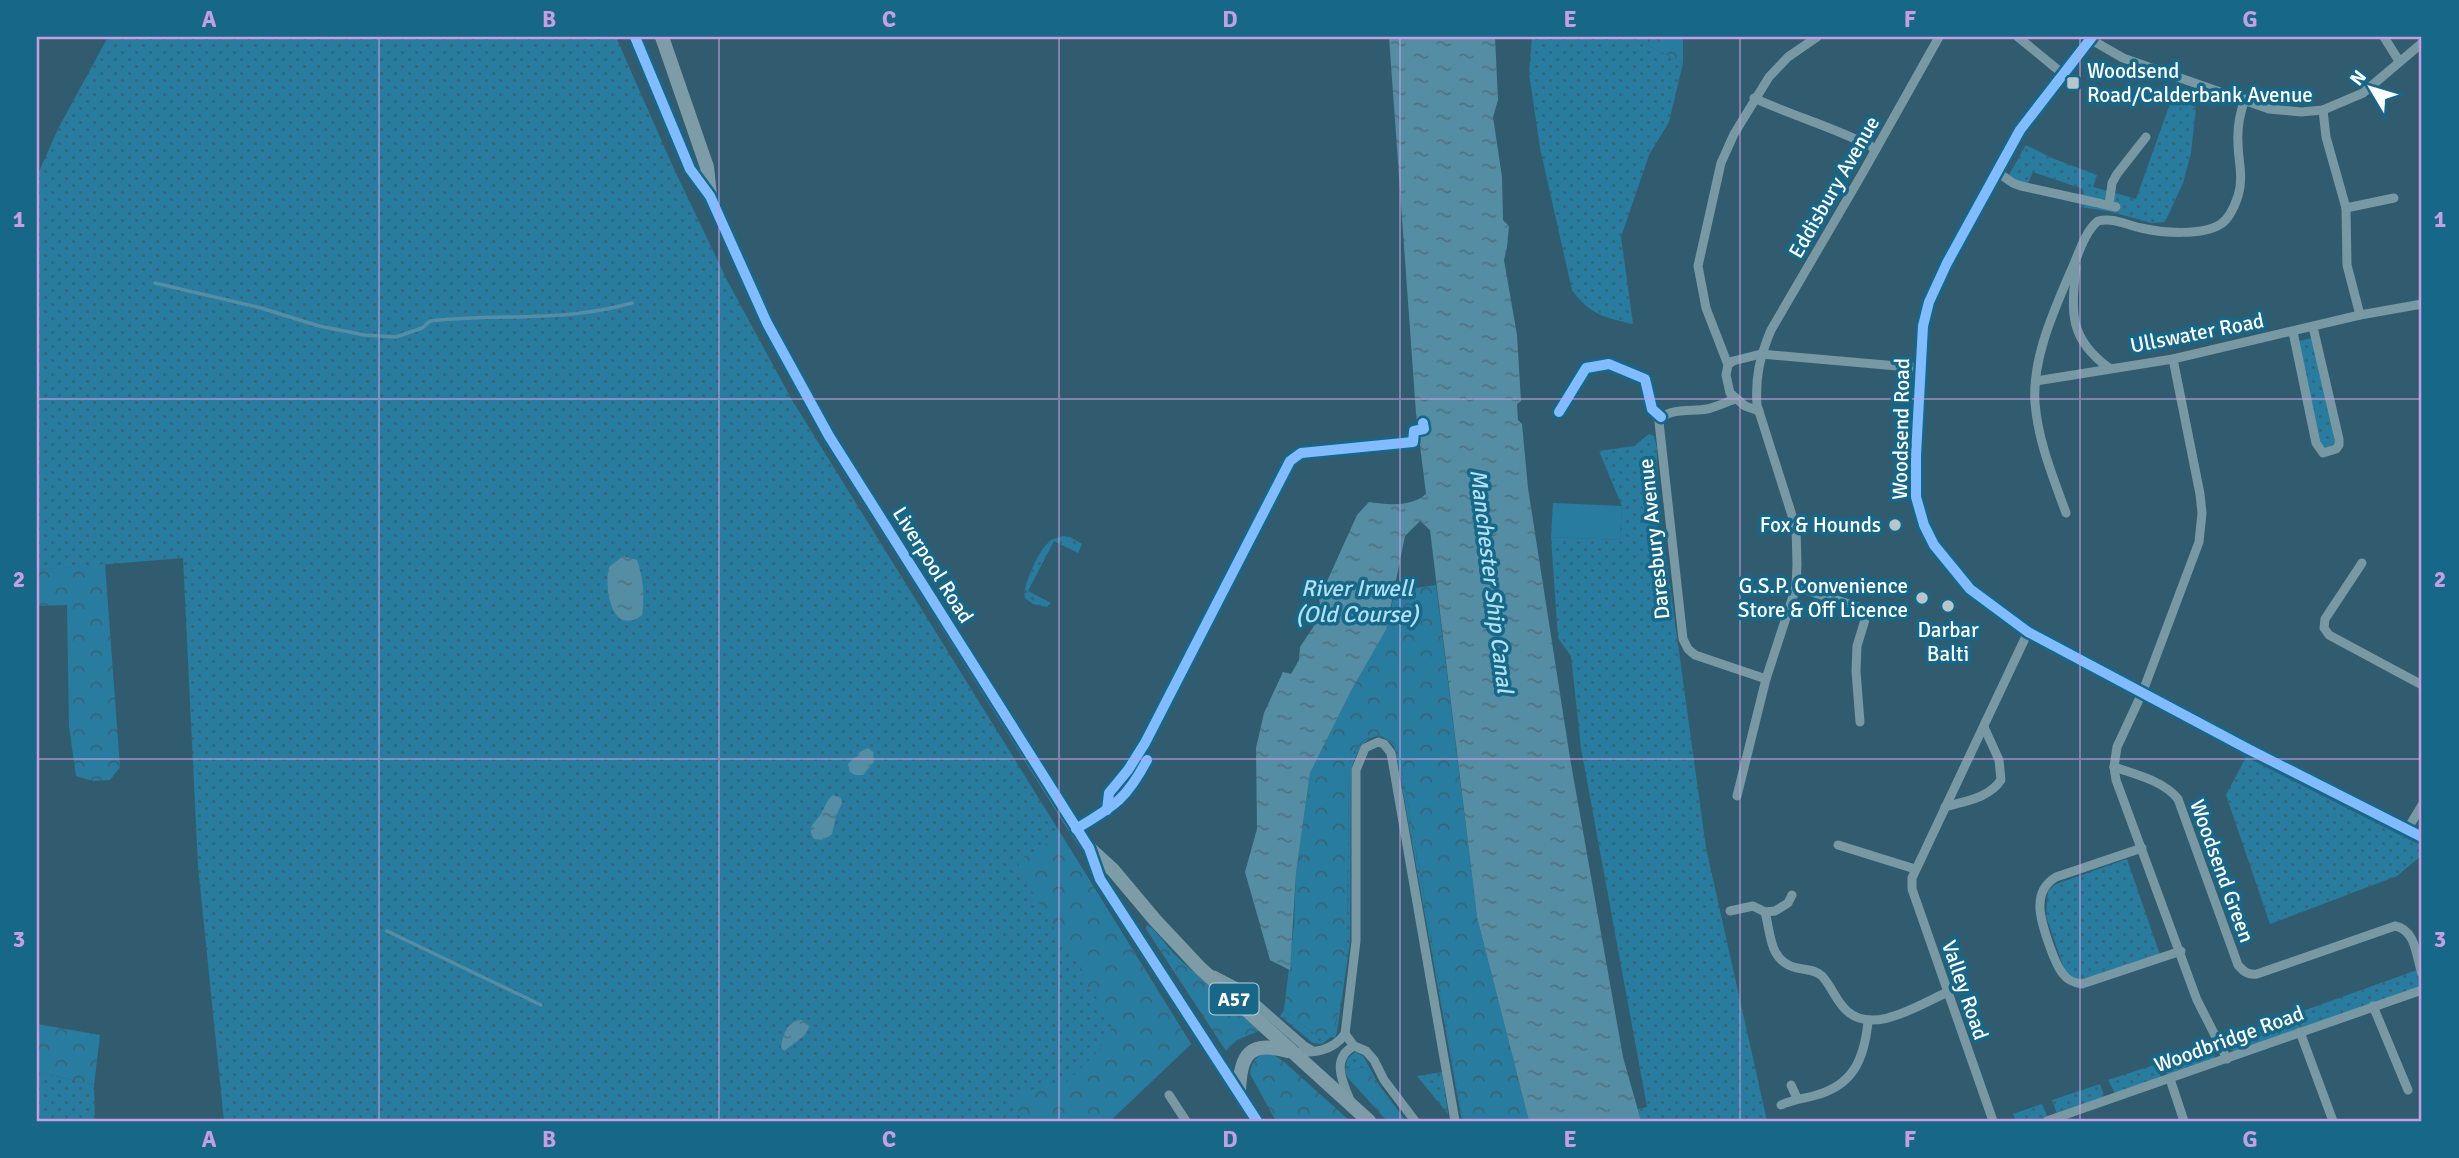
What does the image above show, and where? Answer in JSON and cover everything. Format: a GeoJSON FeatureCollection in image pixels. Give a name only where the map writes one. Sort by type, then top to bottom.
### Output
{"type":"FeatureCollection","features":[{"type":"Feature","properties":{"kind":"highway","name":"Liverpool Road"},"geometry":{"type":"LineString","coordinates":[[635,37],[690,169],[710,196],[766,323],[829,436],[1089,848],[1100,879],[1239,1091]]}},
{"type":"Feature","properties":{"kind":"highway","name":"Liverpool Road"},"geometry":{"type":"LineString","coordinates":[[662,37],[707,167],[710,196]]}},
{"type":"Feature","properties":{"kind":"highway","name":"Liverpool Road"},"geometry":{"type":"LineString","coordinates":[[1089,848],[1113,870],[1200,968],[1291,1052]]}},
{"type":"Feature","properties":{"kind":"highway"},"geometry":{"type":"LineString","coordinates":[[1239,1091],[1240,1070],[1243,1060],[1251,1051],[1261,1046],[1291,1052]]}},
{"type":"Feature","properties":{"kind":"highway","name":"A57"},"geometry":{"type":"LineString","coordinates":[[1291,1052],[1369,1121]]}},
{"type":"Feature","properties":{"kind":"highway","name":"A57"},"geometry":{"type":"LineString","coordinates":[[1239,1091],[1257,1121]]}},
{"type":"Feature","properties":{"kind":"street"},"geometry":{"type":"LineString","coordinates":[[1759,411],[1745,406],[1735,398],[1728,383],[1728,365],[1706,308],[1698,266],[1721,163],[1734,134],[1769,76],[1788,57],[1817,37]]}},
{"type":"Feature","properties":{"kind":"street","name":"Eddisbury Avenue"},"geometry":{"type":"LineString","coordinates":[[1737,796],[1766,679],[1796,587],[1796,528],[1759,411],[1756,385],[1761,354],[1771,330],[1939,37]]}},
{"type":"Feature","properties":{"kind":"street"},"geometry":{"type":"LineString","coordinates":[[2018,37],[2063,74]]}},
{"type":"Feature","properties":{"kind":"street"},"geometry":{"type":"LineString","coordinates":[[2384,37],[2399,61]]}},
{"type":"Feature","properties":{"kind":"street"},"geometry":{"type":"LineString","coordinates":[[2091,38],[2123,58],[2269,109],[2284,111],[2323,110],[2350,100],[2363,93],[2422,43]]}},
{"type":"Feature","properties":{"kind":"street","name":"Woodsend Road"},"geometry":{"type":"LineString","coordinates":[[2091,38],[2020,130],[1947,263],[1929,302],[1923,326],[1920,368],[1916,497],[1924,524],[1934,545],[1970,589],[2028,632],[2248,749],[2422,837]]}},
{"type":"Feature","properties":{"kind":"street"},"geometry":{"type":"LineString","coordinates":[[1755,98],[1848,134],[1876,149]]}},
{"type":"Feature","properties":{"kind":"street","name":"Ullswater Road"},"geometry":{"type":"LineString","coordinates":[[2066,513],[2045,455],[2035,402],[2043,345],[2077,257],[2098,221],[2114,220],[2141,228],[2186,232],[2221,223],[2233,208],[2242,178],[2238,136],[2245,99]]}},
{"type":"Feature","properties":{"kind":"street"},"geometry":{"type":"LineString","coordinates":[[2323,110],[2326,137],[2346,208],[2347,265],[2360,315]]}},
{"type":"Feature","properties":{"kind":"street"},"geometry":{"type":"LineString","coordinates":[[1997,172],[2021,186],[2113,206],[2112,183],[2146,137]]}},
{"type":"Feature","properties":{"kind":"street"},"geometry":{"type":"LineString","coordinates":[[2131,156],[2140,163]]}},
{"type":"Feature","properties":{"kind":"street"},"geometry":{"type":"LineString","coordinates":[[2346,208],[2394,198]]}},
{"type":"Feature","properties":{"kind":"street","name":"Ullswater Road"},"geometry":{"type":"LineString","coordinates":[[2077,257],[2073,290],[2077,331],[2092,356],[2109,368]]}},
{"type":"Feature","properties":{"kind":"street","name":"Ullswater Road"},"geometry":{"type":"LineString","coordinates":[[2036,381],[2173,359],[2360,315],[2422,304]]}},
{"type":"Feature","properties":{"kind":"street","name":"Ullswater Road"},"geometry":{"type":"LineString","coordinates":[[2293,332],[2316,443],[2323,453],[2339,445],[2339,439],[2313,327]]}},
{"type":"Feature","properties":{"kind":"street"},"geometry":{"type":"LineString","coordinates":[[1728,365],[1744,357],[1761,354],[1920,368]]}},
{"type":"Feature","properties":{"kind":"street"},"geometry":{"type":"LineString","coordinates":[[2173,359],[2200,494],[2200,542],[2143,691],[2117,747],[2114,767],[2116,780],[2197,1000],[2227,1059]]}},
{"type":"Feature","properties":{"kind":"street","name":"Daresbury Avenue"},"geometry":{"type":"LineString","coordinates":[[1735,398],[1708,409],[1667,413],[1659,422],[1683,639],[1695,655],[1766,679]]}},
{"type":"Feature","properties":{"kind":"street"},"geometry":{"type":"LineString","coordinates":[[2362,563],[2325,619],[2324,628],[2329,635],[2422,685]]}},
{"type":"Feature","properties":{"kind":"street"},"geometry":{"type":"LineString","coordinates":[[1796,587],[1868,610],[1857,646],[1860,722]]}},
{"type":"Feature","properties":{"kind":"street","name":"Valley Road"},"geometry":{"type":"LineString","coordinates":[[1993,1121],[1946,993],[1912,889],[1915,869],[2028,632]]}},
{"type":"Feature","properties":{"kind":"street"},"geometry":{"type":"LineString","coordinates":[[1945,807],[1985,794],[1996,788],[2001,780],[1999,760],[1984,727]]}},
{"type":"Feature","properties":{"kind":"street"},"geometry":{"type":"LineString","coordinates":[[1291,1052],[1332,1048],[1345,1034],[1356,942],[1356,770],[1365,748],[1378,742],[1384,744],[1391,753],[1455,1121]]}},
{"type":"Feature","properties":{"kind":"street","name":"Woodsend Green"},"geometry":{"type":"LineString","coordinates":[[2114,767],[2141,775],[2173,792],[2178,799],[2238,965],[2243,971],[2250,975],[2257,974],[2395,926],[2410,933],[2422,974]]}},
{"type":"Feature","properties":{"kind":"street"},"geometry":{"type":"LineString","coordinates":[[2407,830],[2422,805]]}},
{"type":"Feature","properties":{"kind":"street"},"geometry":{"type":"LineString","coordinates":[[1838,845],[1915,869]]}},
{"type":"Feature","properties":{"kind":"street"},"geometry":{"type":"LineString","coordinates":[[2142,848],[2056,877],[2045,887],[2041,894],[2040,914],[2058,966],[2068,980],[2082,984],[2181,951]]}},
{"type":"Feature","properties":{"kind":"street"},"geometry":{"type":"LineString","coordinates":[[1730,911],[1753,906],[1765,912],[1783,908],[1792,894]]}},
{"type":"Feature","properties":{"kind":"street"},"geometry":{"type":"LineString","coordinates":[[1765,912],[1773,949],[1780,960],[1787,965],[1811,970],[1821,976],[1850,1014],[1868,1022],[1880,1021],[1946,993]]}},
{"type":"Feature","properties":{"kind":"street"},"geometry":{"type":"LineString","coordinates":[[1200,968],[1237,987],[1313,1051]]}},
{"type":"Feature","properties":{"kind":"street","name":"Woodbridge Road"},"geometry":{"type":"LineString","coordinates":[[2047,1121],[2422,990]]}},
{"type":"Feature","properties":{"kind":"street"},"geometry":{"type":"LineString","coordinates":[[2373,1006],[2408,1090]]}},
{"type":"Feature","properties":{"kind":"street"},"geometry":{"type":"LineString","coordinates":[[1781,1105],[1797,1098],[1813,1096],[1845,1081],[1856,1069],[1863,1054],[1868,1022]]}},
{"type":"Feature","properties":{"kind":"street"},"geometry":{"type":"LineString","coordinates":[[2300,1032],[2333,1121]]}},
{"type":"Feature","properties":{"kind":"street"},"geometry":{"type":"LineString","coordinates":[[1345,1034],[1354,1046],[1366,1051],[1415,1121]]}},
{"type":"Feature","properties":{"kind":"street"},"geometry":{"type":"LineString","coordinates":[[1353,1107],[1343,1084],[1340,1062],[1346,1050],[1354,1046]]}},
{"type":"Feature","properties":{"kind":"street"},"geometry":{"type":"LineString","coordinates":[[2170,1079],[2184,1121]]}},
{"type":"Feature","properties":{"kind":"street"},"geometry":{"type":"LineString","coordinates":[[1791,1085],[1797,1098]]}},
{"type":"Feature","properties":{"kind":"street"},"geometry":{"type":"LineString","coordinates":[[1169,1095],[1186,1121]]}},
{"type":"Feature","properties":{"kind":"green space"},"geometry":{"type":"Polygon","coordinates":[[[108,37],[616,37],[673,167],[728,282],[792,400],[1191,1044],[1110,1121],[224,1121],[198,866],[183,558],[37,570],[37,176],[58,129],[108,37]]]}},
{"type":"Feature","properties":{"kind":"green space"},"geometry":{"type":"Polygon","coordinates":[[[1532,37],[1631,37],[1683,63],[1669,122],[1649,155],[1621,237],[1633,324],[1598,314],[1585,305],[1572,290],[1540,148],[1529,73],[1532,37]]]}},
{"type":"Feature","properties":{"kind":"green space"},"geometry":{"type":"Polygon","coordinates":[[[1631,37],[1683,37],[1683,63],[1631,37]]]}},
{"type":"Feature","properties":{"kind":"green space"},"geometry":{"type":"Polygon","coordinates":[[[2172,98],[2196,107],[2191,153],[2183,183],[2165,222],[2152,223],[2108,211],[2079,207],[2083,189],[2033,172],[2026,188],[2006,180],[2026,145],[2097,175],[2093,187],[2136,199],[2172,98]]]}},
{"type":"Feature","properties":{"kind":"green space"},"geometry":{"type":"Polygon","coordinates":[[[2312,338],[2334,436],[2334,444],[2328,448],[2321,445],[2299,341],[2312,338]]]}},
{"type":"Feature","properties":{"kind":"green space"},"geometry":{"type":"Polygon","coordinates":[[[1649,434],[1654,436],[1657,448],[1658,542],[1664,543],[1706,848],[1767,1121],[1641,1121],[1638,1109],[1647,1107],[1581,748],[1571,656],[1558,638],[1551,537],[1620,540],[1622,506],[1599,451],[1634,446],[1649,434]]]}},
{"type":"Feature","properties":{"kind":"green space"},"geometry":{"type":"Polygon","coordinates":[[[1553,503],[1622,506],[1620,540],[1551,537],[1553,503]]]}},
{"type":"Feature","properties":{"kind":"green space"},"geometry":{"type":"Polygon","coordinates":[[[1063,536],[1082,544],[1078,553],[1054,541],[1028,591],[1051,603],[1047,607],[1033,604],[1025,598],[1025,592],[1033,567],[1047,544],[1063,536]]]}},
{"type":"Feature","properties":{"kind":"green space"},"geometry":{"type":"Polygon","coordinates":[[[105,564],[120,767],[110,780],[93,781],[76,776],[69,726],[67,605],[37,606],[37,570],[105,564]]]}},
{"type":"Feature","properties":{"kind":"green space"},"geometry":{"type":"Polygon","coordinates":[[[1436,585],[1477,917],[1529,1121],[1463,1121],[1398,747],[1382,736],[1368,738],[1362,742],[1349,765],[1347,942],[1341,999],[1333,1033],[1320,1038],[1284,1010],[1294,925],[1296,873],[1310,773],[1352,689],[1386,630],[1395,591],[1436,585]]]}},
{"type":"Feature","properties":{"kind":"green space"},"geometry":{"type":"Polygon","coordinates":[[[1373,735],[1380,736],[1373,737],[1361,747],[1351,772],[1350,942],[1337,1032],[1335,1038],[1331,1037],[1322,1044],[1313,1043],[1280,1016],[1284,1010],[1320,1038],[1336,1024],[1347,942],[1349,765],[1364,741],[1373,735]]]}},
{"type":"Feature","properties":{"kind":"green space"},"geometry":{"type":"Polygon","coordinates":[[[1380,736],[1386,737],[1398,747],[1462,1121],[1395,748],[1380,736]]]}},
{"type":"Feature","properties":{"kind":"green space"},"geometry":{"type":"Polygon","coordinates":[[[2246,757],[2422,846],[2422,855],[2397,876],[2270,924],[2226,795],[2246,757]]]}},
{"type":"Feature","properties":{"kind":"green space"},"geometry":{"type":"Polygon","coordinates":[[[1061,834],[1191,1044],[1110,1121],[1031,1121],[1008,1103],[1035,1088],[1066,1082],[1101,1047],[1113,1021],[1086,983],[1079,963],[1064,945],[1018,868],[1019,861],[1061,834]]]}},
{"type":"Feature","properties":{"kind":"green space"},"geometry":{"type":"Polygon","coordinates":[[[2127,859],[2160,955],[2075,980],[2066,974],[2046,916],[2048,891],[2056,884],[2127,859]]]}},
{"type":"Feature","properties":{"kind":"green space"},"geometry":{"type":"Polygon","coordinates":[[[1147,925],[1176,956],[1259,1031],[1237,1040],[1226,1051],[1146,929],[1147,925]]]}},
{"type":"Feature","properties":{"kind":"green space"},"geometry":{"type":"Polygon","coordinates":[[[2417,970],[2422,986],[2235,1052],[2225,1046],[2222,1040],[2417,970]]]}},
{"type":"Feature","properties":{"kind":"green space"},"geometry":{"type":"Polygon","coordinates":[[[37,1024],[100,1035],[94,1085],[37,1072],[37,1024]]]}},
{"type":"Feature","properties":{"kind":"green space"},"geometry":{"type":"Polygon","coordinates":[[[2204,1047],[2206,1050],[2215,1049],[2214,1059],[2167,1076],[2163,1061],[2204,1047]]]}},
{"type":"Feature","properties":{"kind":"green space"},"geometry":{"type":"Polygon","coordinates":[[[1355,1052],[1363,1056],[1379,1085],[1406,1121],[1389,1104],[1366,1067],[1345,1071],[1347,1059],[1355,1052]]]}},
{"type":"Feature","properties":{"kind":"green space"},"geometry":{"type":"Polygon","coordinates":[[[1271,1053],[1350,1121],[1276,1121],[1250,1074],[1256,1059],[1271,1053]]]}},
{"type":"Feature","properties":{"kind":"green space"},"geometry":{"type":"Polygon","coordinates":[[[2157,1064],[2161,1078],[2116,1095],[2108,1080],[2157,1064]]]}},
{"type":"Feature","properties":{"kind":"green space"},"geometry":{"type":"Polygon","coordinates":[[[1366,1067],[1404,1121],[1387,1121],[1348,1078],[1345,1071],[1366,1067]]]}},
{"type":"Feature","properties":{"kind":"green space"},"geometry":{"type":"Polygon","coordinates":[[[37,1072],[94,1085],[95,1121],[37,1121],[37,1072]]]}},
{"type":"Feature","properties":{"kind":"green space"},"geometry":{"type":"Polygon","coordinates":[[[1442,1072],[1448,1114],[1417,1076],[1442,1072]]]}},
{"type":"Feature","properties":{"kind":"green space"},"geometry":{"type":"Polygon","coordinates":[[[2100,1084],[2105,1098],[2057,1114],[2052,1100],[2100,1084]]]}},
{"type":"Feature","properties":{"kind":"green space"},"geometry":{"type":"Polygon","coordinates":[[[2042,1104],[2048,1118],[2039,1121],[2016,1121],[2013,1114],[2042,1104]]]}},
{"type":"Feature","properties":{"kind":"water"},"geometry":{"type":"Polygon","coordinates":[[[1389,37],[1495,37],[1498,100],[1493,117],[1502,177],[1503,220],[1509,226],[1504,260],[1517,335],[1521,401],[1517,404],[1518,420],[1522,424],[1528,488],[1570,758],[1623,1057],[1641,1121],[1529,1121],[1477,917],[1430,530],[1420,521],[1405,536],[1386,630],[1352,689],[1310,773],[1296,873],[1290,970],[1270,960],[1245,872],[1257,829],[1256,748],[1264,713],[1283,672],[1291,674],[1299,660],[1300,647],[1322,614],[1319,599],[1357,515],[1369,502],[1406,503],[1426,494],[1416,413],[1389,37]]]}},
{"type":"Feature","properties":{"kind":"water"},"geometry":{"type":"Polygon","coordinates":[[[623,556],[637,560],[642,580],[642,615],[631,620],[623,620],[617,615],[609,597],[609,567],[623,556]]]}},
{"type":"Feature","properties":{"kind":"water"},"geometry":{"type":"Polygon","coordinates":[[[868,748],[873,752],[874,762],[863,775],[850,772],[848,764],[868,748]]]}},
{"type":"Feature","properties":{"kind":"water"},"geometry":{"type":"Polygon","coordinates":[[[833,795],[841,798],[842,803],[832,834],[824,840],[814,839],[812,825],[833,795]]]}},
{"type":"Feature","properties":{"kind":"water"},"geometry":{"type":"Polygon","coordinates":[[[801,1020],[810,1025],[805,1035],[784,1051],[781,1047],[786,1029],[801,1020]]]}},
{"type":"Feature","properties":{"kind":"waterway"},"geometry":{"type":"LineString","coordinates":[[155,283],[261,308],[319,326],[364,335],[396,337],[422,328],[430,321],[580,313],[632,303]]}},
{"type":"Feature","properties":{"kind":"waterway"},"geometry":{"type":"LineString","coordinates":[[387,931],[541,1005]]}},
{"type":"Feature","properties":{"kind":"cycle path"},"geometry":{"type":"LineString","coordinates":[[635,37],[690,169],[710,196],[767,323],[829,436],[1089,848],[1100,879],[1257,1121]]}},
{"type":"Feature","properties":{"kind":"cycle path"},"geometry":{"type":"LineString","coordinates":[[2092,37],[2020,130],[1947,263],[1929,302],[1923,326],[1916,455],[1916,497],[1924,525],[1934,545],[1970,589],[2028,632],[2248,749],[2422,837]]}},
{"type":"Feature","properties":{"kind":"cycle path"},"geometry":{"type":"LineString","coordinates":[[1559,412],[1586,368],[1609,364],[1645,379],[1652,409],[1661,417]]}},
{"type":"Feature","properties":{"kind":"cycle path"},"geometry":{"type":"LineString","coordinates":[[1107,810],[1109,793],[1145,743],[1290,461],[1301,453],[1413,442],[1414,431],[1424,429],[1423,423]]}},
{"type":"Feature","properties":{"kind":"cycle path"},"geometry":{"type":"LineString","coordinates":[[1076,829],[1118,801],[1147,760]]}},
{"type":"Feature","properties":{"kind":"place","name":"Woodsend Road/Calderbank Avenue"},"geometry":{"type":"Point","coordinates":[2073,83]}},
{"type":"Feature","properties":{"kind":"place","name":"Fox & Hounds"},"geometry":{"type":"Point","coordinates":[1895,525]}},
{"type":"Feature","properties":{"kind":"place","name":"G.S.P. Convenience Store & Off Licence"},"geometry":{"type":"Point","coordinates":[1922,598]}},
{"type":"Feature","properties":{"kind":"place","name":"Darbar Balti"},"geometry":{"type":"Point","coordinates":[1948,606]}},
{"type":"Feature","properties":{"kind":"water label","name":"Manchester Ship Canal"},"geometry":{"type":"Point","coordinates":[1492,581]}},
{"type":"Feature","properties":{"kind":"water label","name":"River Irwell (Old Course)"},"geometry":{"type":"Point","coordinates":[1357,601]}}]}
